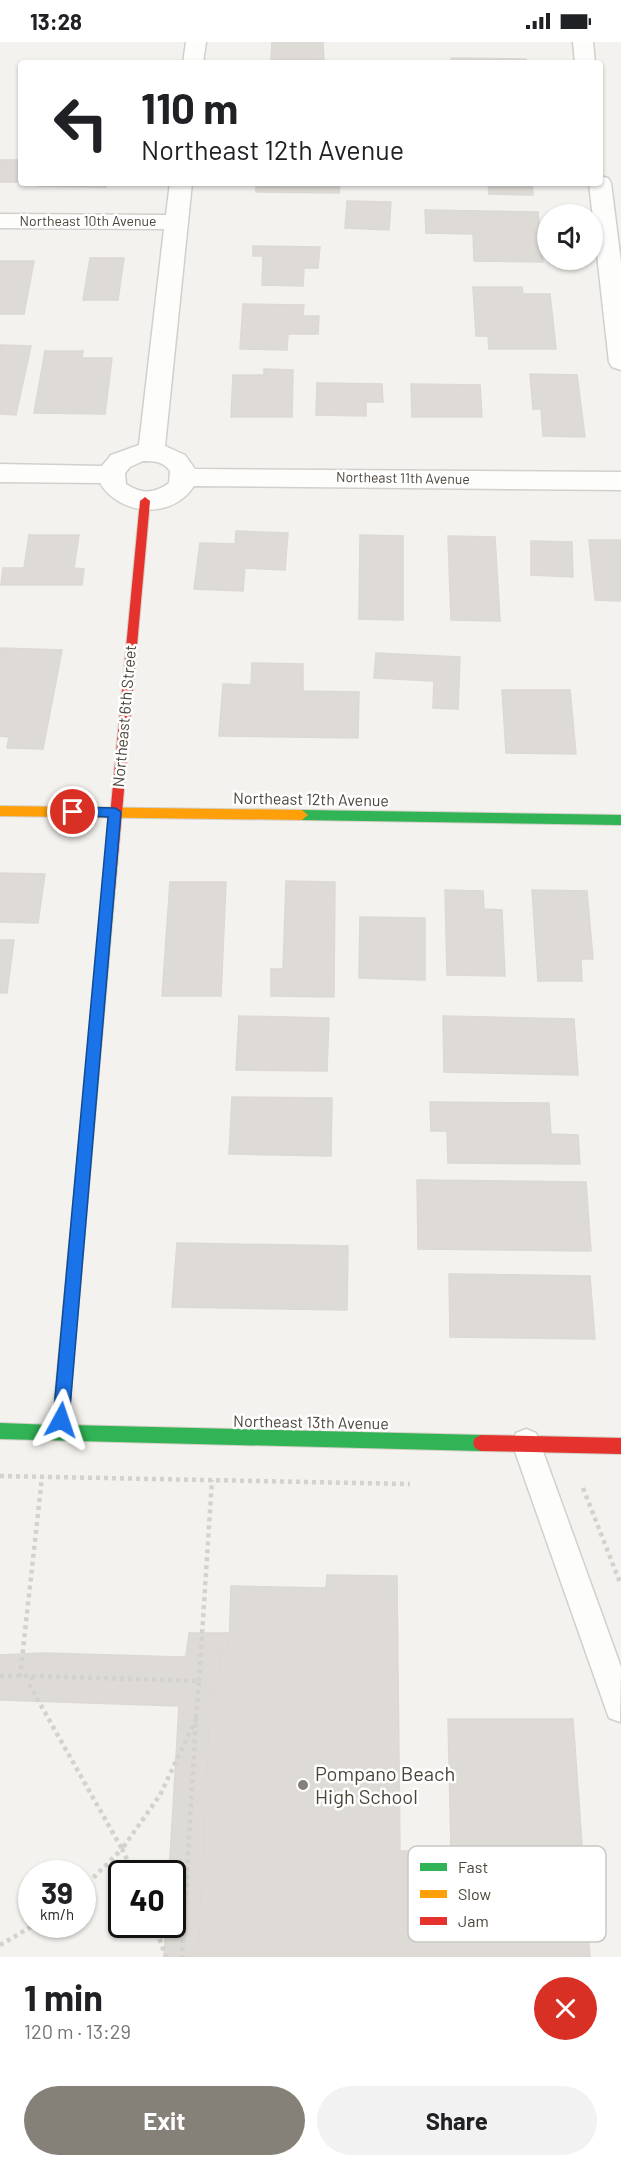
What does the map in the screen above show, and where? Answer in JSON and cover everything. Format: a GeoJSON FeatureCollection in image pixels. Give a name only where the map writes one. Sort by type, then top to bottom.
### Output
{"type":"FeatureCollection","features":[{"type":"Feature","properties":{"kind":"street"},"geometry":{"type":"LineString","coordinates":[[193,60],[196,42]]}},
{"type":"Feature","properties":{"kind":"street"},"geometry":{"type":"LineString","coordinates":[[583,42],[585,60]]}},
{"type":"Feature","properties":{"kind":"street"},"geometry":{"type":"LineString","coordinates":[[151,453],[181,186]]}},
{"type":"Feature","properties":{"kind":"street"},"geometry":{"type":"LineString","coordinates":[[601,186],[613,227],[621,362]]}},
{"type":"Feature","properties":{"kind":"street","name":"Northeast 10th Avenue"},"geometry":{"type":"LineString","coordinates":[[0,221],[176,222]]}},
{"type":"Feature","properties":{"kind":"street"},"geometry":{"type":"LineString","coordinates":[[151,453],[172,458],[180,464],[184,477],[181,486],[164,498],[145,501],[126,498],[117,492],[111,485],[111,475],[119,462],[129,456],[151,453]]}},
{"type":"Feature","properties":{"kind":"street"},"geometry":{"type":"LineString","coordinates":[[0,473],[111,475]]}},
{"type":"Feature","properties":{"kind":"street","name":"Northeast 11th Avenue"},"geometry":{"type":"LineString","coordinates":[[184,477],[621,481]]}},
{"type":"Feature","properties":{"kind":"street","name":"Northeast 6th Street"},"geometry":{"type":"LineString","coordinates":[[60,1433],[145,501]]}},
{"type":"Feature","properties":{"kind":"street","name":"Northeast 12th Avenue"},"geometry":{"type":"LineString","coordinates":[[0,811],[621,820]]}},
{"type":"Feature","properties":{"kind":"street","name":"Northeast 13th Avenue"},"geometry":{"type":"LineString","coordinates":[[0,1431],[621,1446]]}},
{"type":"Feature","properties":{"kind":"lane"},"geometry":{"type":"LineString","coordinates":[[526,1443],[620,1707]]}},
{"type":"Feature","properties":{"kind":"path"},"geometry":{"type":"LineString","coordinates":[[0,1476],[412,1484]]}},
{"type":"Feature","properties":{"kind":"path"},"geometry":{"type":"LineString","coordinates":[[20,1677],[42,1477]]}},
{"type":"Feature","properties":{"kind":"path"},"geometry":{"type":"LineString","coordinates":[[182,1957],[213,1480]]}},
{"type":"Feature","properties":{"kind":"path"},"geometry":{"type":"LineString","coordinates":[[541,1486],[593,1488]]}},
{"type":"Feature","properties":{"kind":"path"},"geometry":{"type":"LineString","coordinates":[[583,1488],[621,1585]]}},
{"type":"Feature","properties":{"kind":"path"},"geometry":{"type":"LineString","coordinates":[[0,1676],[199,1681]]}},
{"type":"Feature","properties":{"kind":"path"},"geometry":{"type":"LineString","coordinates":[[32,1676],[30,1686],[127,1860]]}},
{"type":"Feature","properties":{"kind":"path"},"geometry":{"type":"LineString","coordinates":[[96,1875],[122,1849],[160,1795],[196,1719]]}},
{"type":"Feature","properties":{"kind":"path"},"geometry":{"type":"LineString","coordinates":[[0,1945],[18,1934]]}},
{"type":"Feature","properties":{"kind":"path"},"geometry":{"type":"LineString","coordinates":[[159,1938],[166,1957]]}},
{"type":"Feature","properties":{"kind":"building"},"geometry":{"type":"Polygon","coordinates":[[[272,42],[323,42],[324,60],[271,59],[272,42]]]}},
{"type":"Feature","properties":{"kind":"building"},"geometry":{"type":"Polygon","coordinates":[[[451,58],[526,60],[451,60],[451,58]]]}},
{"type":"Feature","properties":{"kind":"building"},"geometry":{"type":"Polygon","coordinates":[[[0,160],[18,160],[18,182],[0,182],[0,160]]]}},
{"type":"Feature","properties":{"kind":"building"},"geometry":{"type":"Polygon","coordinates":[[[38,186],[106,186],[106,187],[38,186]]]}},
{"type":"Feature","properties":{"kind":"building"},"geometry":{"type":"Polygon","coordinates":[[[256,186],[340,186],[339,193],[256,192],[256,186]]]}},
{"type":"Feature","properties":{"kind":"building"},"geometry":{"type":"Polygon","coordinates":[[[488,186],[532,186],[533,195],[489,194],[488,186]]]}},
{"type":"Feature","properties":{"kind":"building"},"geometry":{"type":"Polygon","coordinates":[[[347,201],[391,202],[389,230],[345,228],[347,201]]]}},
{"type":"Feature","properties":{"kind":"building"},"geometry":{"type":"Polygon","coordinates":[[[425,210],[537,212],[537,262],[474,261],[473,234],[426,233],[425,210]]]}},
{"type":"Feature","properties":{"kind":"building"},"geometry":{"type":"Polygon","coordinates":[[[253,246],[320,247],[318,268],[304,268],[303,286],[262,285],[263,256],[253,256],[253,246]]]}},
{"type":"Feature","properties":{"kind":"building"},"geometry":{"type":"Polygon","coordinates":[[[90,258],[124,258],[118,300],[83,300],[90,258]]]}},
{"type":"Feature","properties":{"kind":"building"},"geometry":{"type":"Polygon","coordinates":[[[0,261],[34,261],[24,314],[0,314],[0,261]]]}},
{"type":"Feature","properties":{"kind":"building"},"geometry":{"type":"Polygon","coordinates":[[[473,287],[522,287],[523,294],[550,294],[556,349],[489,349],[488,336],[476,336],[473,287]]]}},
{"type":"Feature","properties":{"kind":"building"},"geometry":{"type":"Polygon","coordinates":[[[243,304],[304,305],[303,316],[319,316],[318,334],[288,334],[287,350],[240,349],[243,304]]]}},
{"type":"Feature","properties":{"kind":"building"},"geometry":{"type":"Polygon","coordinates":[[[0,345],[31,346],[16,415],[0,414],[0,345]]]}},
{"type":"Feature","properties":{"kind":"building"},"geometry":{"type":"Polygon","coordinates":[[[45,351],[83,351],[82,358],[112,358],[105,414],[34,413],[45,351]]]}},
{"type":"Feature","properties":{"kind":"building"},"geometry":{"type":"Polygon","coordinates":[[[264,369],[293,370],[292,417],[231,417],[233,375],[264,375],[264,369]]]}},
{"type":"Feature","properties":{"kind":"building"},"geometry":{"type":"Polygon","coordinates":[[[530,374],[577,375],[585,437],[543,436],[541,409],[533,409],[530,374]]]}},
{"type":"Feature","properties":{"kind":"building"},"geometry":{"type":"Polygon","coordinates":[[[317,383],[382,384],[383,402],[366,402],[366,416],[316,415],[317,383]]]}},
{"type":"Feature","properties":{"kind":"building"},"geometry":{"type":"Polygon","coordinates":[[[411,384],[480,385],[482,417],[412,417],[411,384]]]}},
{"type":"Feature","properties":{"kind":"building"},"geometry":{"type":"Polygon","coordinates":[[[236,531],[288,533],[285,570],[245,568],[243,591],[194,589],[200,543],[235,544],[236,531]]]}},
{"type":"Feature","properties":{"kind":"building"},"geometry":{"type":"Polygon","coordinates":[[[29,535],[79,535],[74,568],[84,569],[82,585],[1,585],[3,568],[24,568],[29,535]]]}},
{"type":"Feature","properties":{"kind":"building"},"geometry":{"type":"Polygon","coordinates":[[[360,535],[403,536],[403,620],[359,619],[360,535]]]}},
{"type":"Feature","properties":{"kind":"building"},"geometry":{"type":"Polygon","coordinates":[[[448,536],[495,537],[500,621],[451,620],[448,536]]]}},
{"type":"Feature","properties":{"kind":"building"},"geometry":{"type":"Polygon","coordinates":[[[589,540],[621,540],[621,601],[595,600],[589,540]]]}},
{"type":"Feature","properties":{"kind":"building"},"geometry":{"type":"Polygon","coordinates":[[[531,541],[572,542],[573,577],[531,575],[531,541]]]}},
{"type":"Feature","properties":{"kind":"building"},"geometry":{"type":"Polygon","coordinates":[[[0,648],[62,650],[43,749],[7,748],[9,737],[0,736],[0,648]]]}},
{"type":"Feature","properties":{"kind":"building"},"geometry":{"type":"Polygon","coordinates":[[[376,653],[460,657],[458,709],[433,708],[434,681],[374,678],[376,653]]]}},
{"type":"Feature","properties":{"kind":"building"},"geometry":{"type":"Polygon","coordinates":[[[252,663],[303,664],[303,691],[359,692],[358,738],[219,736],[223,684],[251,685],[252,663]]]}},
{"type":"Feature","properties":{"kind":"building"},"geometry":{"type":"Polygon","coordinates":[[[502,690],[570,690],[576,754],[506,753],[502,690]]]}},
{"type":"Feature","properties":{"kind":"building"},"geometry":{"type":"Polygon","coordinates":[[[0,873],[45,874],[38,923],[0,922],[0,873]]]}},
{"type":"Feature","properties":{"kind":"building"},"geometry":{"type":"Polygon","coordinates":[[[286,881],[335,882],[334,997],[271,996],[271,969],[283,969],[286,881]]]}},
{"type":"Feature","properties":{"kind":"building"},"geometry":{"type":"Polygon","coordinates":[[[170,882],[226,882],[221,996],[162,996],[170,882]]]}},
{"type":"Feature","properties":{"kind":"building"},"geometry":{"type":"Polygon","coordinates":[[[445,890],[483,891],[484,909],[502,910],[505,976],[447,975],[445,890]]]}},
{"type":"Feature","properties":{"kind":"building"},"geometry":{"type":"Polygon","coordinates":[[[532,890],[587,891],[593,959],[581,959],[582,981],[538,981],[532,890]]]}},
{"type":"Feature","properties":{"kind":"building"},"geometry":{"type":"Polygon","coordinates":[[[360,917],[425,918],[425,980],[359,978],[360,917]]]}},
{"type":"Feature","properties":{"kind":"building"},"geometry":{"type":"Polygon","coordinates":[[[0,940],[14,940],[7,993],[0,993],[0,940]]]}},
{"type":"Feature","properties":{"kind":"building"},"geometry":{"type":"Polygon","coordinates":[[[239,1016],[329,1018],[327,1071],[236,1070],[239,1016]]]}},
{"type":"Feature","properties":{"kind":"building"},"geometry":{"type":"Polygon","coordinates":[[[443,1016],[574,1019],[578,1075],[444,1072],[443,1016]]]}},
{"type":"Feature","properties":{"kind":"building"},"geometry":{"type":"Polygon","coordinates":[[[232,1097],[332,1098],[331,1156],[229,1154],[232,1097]]]}},
{"type":"Feature","properties":{"kind":"building"},"geometry":{"type":"Polygon","coordinates":[[[430,1102],[549,1103],[551,1134],[578,1135],[580,1164],[448,1163],[447,1131],[431,1131],[430,1102]]]}},
{"type":"Feature","properties":{"kind":"building"},"geometry":{"type":"Polygon","coordinates":[[[417,1180],[586,1182],[591,1251],[418,1249],[417,1180]]]}},
{"type":"Feature","properties":{"kind":"building"},"geometry":{"type":"Polygon","coordinates":[[[177,1243],[348,1246],[347,1310],[172,1307],[177,1243]]]}},
{"type":"Feature","properties":{"kind":"building"},"geometry":{"type":"Polygon","coordinates":[[[449,1274],[590,1276],[595,1339],[450,1337],[449,1274]]]}},
{"type":"Feature","properties":{"kind":"building","name":"Pompano Beach High School"},"geometry":{"type":"Polygon","coordinates":[[[327,1575],[397,1576],[400,1851],[408,1851],[408,1942],[589,1942],[590,1957],[198,1957],[211,1691],[218,1690],[220,1651],[229,1651],[231,1586],[326,1588],[327,1575]]]}},
{"type":"Feature","properties":{"kind":"building"},"geometry":{"type":"Polygon","coordinates":[[[189,1633],[229,1633],[229,1651],[220,1651],[218,1690],[211,1691],[198,1957],[164,1957],[165,1938],[186,1938],[186,1860],[170,1860],[179,1706],[0,1700],[0,1655],[44,1653],[186,1656],[189,1633]]]}},
{"type":"Feature","properties":{"kind":"building","name":"Pompano Beach High School"},"geometry":{"type":"Polygon","coordinates":[[[448,1719],[573,1719],[582,1846],[451,1846],[448,1719]]]}},
{"type":"Feature","properties":{"kind":"traffic: fast"},"geometry":{"type":"LineString","coordinates":[[302,815],[621,820]]}},
{"type":"Feature","properties":{"kind":"traffic: fast"},"geometry":{"type":"LineString","coordinates":[[59,1433],[109,890]]}},
{"type":"Feature","properties":{"kind":"traffic: fast"},"geometry":{"type":"LineString","coordinates":[[0,1431],[481,1443]]}},
{"type":"Feature","properties":{"kind":"traffic: slow"},"geometry":{"type":"LineString","coordinates":[[0,811],[302,815]]}},
{"type":"Feature","properties":{"kind":"traffic: jam"},"geometry":{"type":"LineString","coordinates":[[109,890],[145,501]]}},
{"type":"Feature","properties":{"kind":"traffic: jam"},"geometry":{"type":"LineString","coordinates":[[481,1443],[621,1446]]}},
{"type":"Feature","properties":{"kind":"place","name":"Pompano Beach High School"},"geometry":{"type":"Point","coordinates":[303,1785]}},
{"type":"Feature","properties":{"kind":"route"},"geometry":{"type":"LineString","coordinates":[[61,1420],[115,812],[73,812]]}}]}
